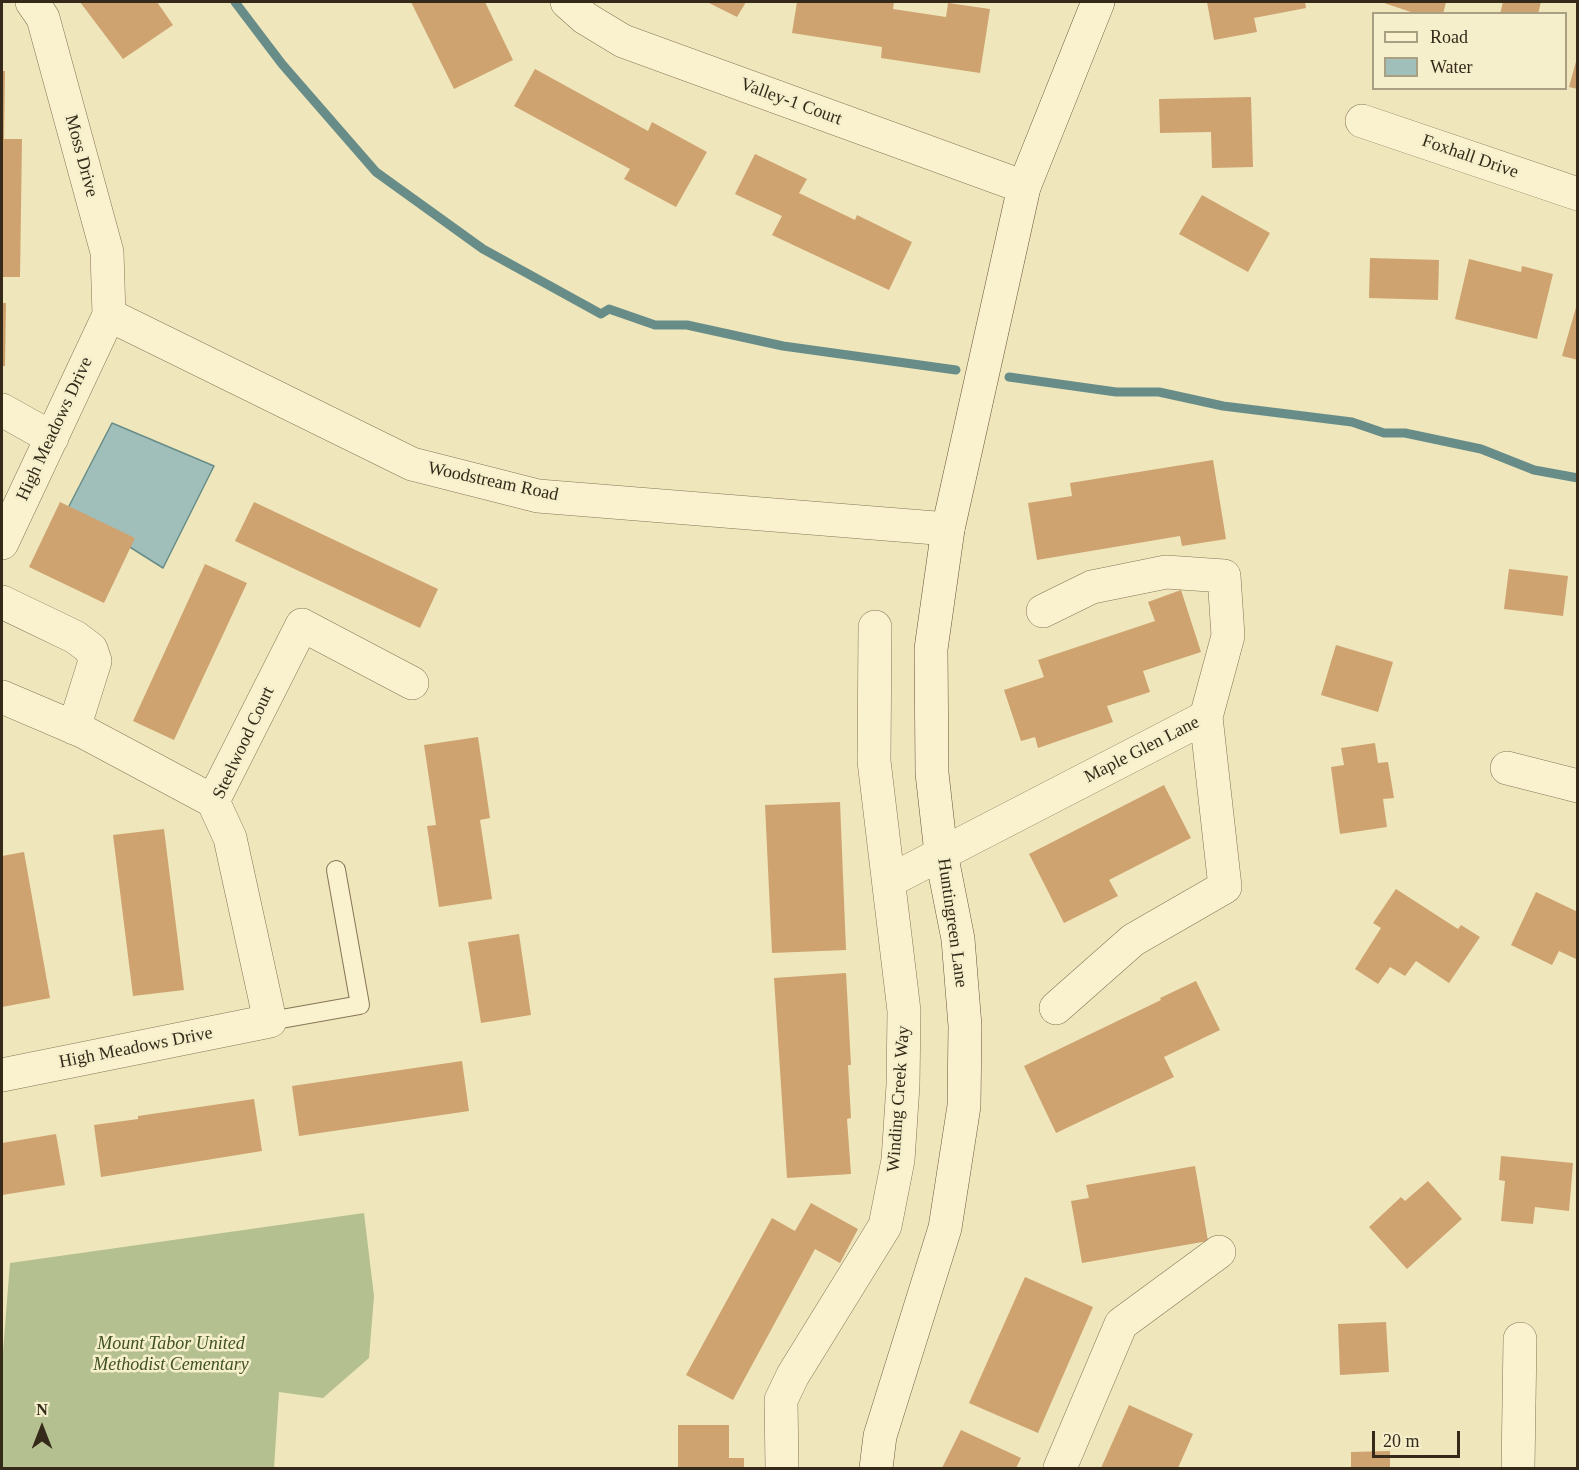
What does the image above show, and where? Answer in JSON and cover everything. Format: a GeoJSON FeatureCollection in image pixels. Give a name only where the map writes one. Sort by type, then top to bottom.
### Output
{"type":"FeatureCollection","features":[{"type":"Feature","properties":{"kind":"street","name":"Moss Drive"},"geometry":{"type":"LineString","coordinates":[[32,2],[43,18],[107,252],[109,315]]}},
{"type":"Feature","properties":{"kind":"street","name":"Valley-1 Court"},"geometry":{"type":"LineString","coordinates":[[567,2],[585,18],[623,41],[1024,187]]}},
{"type":"Feature","properties":{"kind":"street","name":"Huntingreen Lane"},"geometry":{"type":"LineString","coordinates":[[876,1468],[880,1436],[945,1228],[964,1106],[965,1026],[958,939],[941,853],[932,773],[931,649],[948,529],[1024,187],[1098,2]]}},
{"type":"Feature","properties":{"kind":"street","name":"Foxhall Drive"},"geometry":{"type":"LineString","coordinates":[[1362,121],[1578,194]]}},
{"type":"Feature","properties":{"kind":"street","name":"High Meadows Drive"},"geometry":{"type":"LineString","coordinates":[[2,543],[109,315]]}},
{"type":"Feature","properties":{"kind":"street","name":"Woodstream Road"},"geometry":{"type":"LineString","coordinates":[[109,315],[412,464],[435,470],[538,496],[948,529]]}},
{"type":"Feature","properties":{"kind":"street"},"geometry":{"type":"LineString","coordinates":[[2,410],[51,438]]}},
{"type":"Feature","properties":{"kind":"street","name":"Maple Glen Lane"},"geometry":{"type":"LineString","coordinates":[[941,853],[1206,717],[1228,636],[1224,576],[1166,572],[1092,586],[1043,611]]}},
{"type":"Feature","properties":{"kind":"street"},"geometry":{"type":"LineString","coordinates":[[2,602],[75,637],[91,649],[95,661],[75,728]]}},
{"type":"Feature","properties":{"kind":"street","name":"Steelwood Court"},"geometry":{"type":"LineString","coordinates":[[270,1021],[230,838],[213,801],[302,625],[412,683]]}},
{"type":"Feature","properties":{"kind":"street","name":"Winding Creek Way"},"geometry":{"type":"LineString","coordinates":[[782,1468],[781,1400],[793,1375],[885,1226],[898,1160],[903,1085],[904,1011],[874,761],[875,627]]}},
{"type":"Feature","properties":{"kind":"street"},"geometry":{"type":"LineString","coordinates":[[2,697],[75,728],[213,801]]}},
{"type":"Feature","properties":{"kind":"street"},"geometry":{"type":"LineString","coordinates":[[1056,1008],[1133,940],[1226,888],[1206,717]]}},
{"type":"Feature","properties":{"kind":"street"},"geometry":{"type":"LineString","coordinates":[[1507,768],[1578,786]]}},
{"type":"Feature","properties":{"kind":"street"},"geometry":{"type":"LineString","coordinates":[[889,881],[941,853]]}},
{"type":"Feature","properties":{"kind":"street","name":"High Meadows Drive"},"geometry":{"type":"LineString","coordinates":[[2,1075],[270,1021]]}},
{"type":"Feature","properties":{"kind":"street"},"geometry":{"type":"LineString","coordinates":[[1060,1468],[1121,1324],[1219,1252]]}},
{"type":"Feature","properties":{"kind":"street"},"geometry":{"type":"LineString","coordinates":[[1518,1468],[1520,1339]]}},
{"type":"Feature","properties":{"kind":"lane"},"geometry":{"type":"LineString","coordinates":[[270,1021],[360,1005],[336,870]]}},
{"type":"Feature","properties":{"kind":"green space","name":"Mount Tabor United Methodist Cementary"},"geometry":{"type":"Polygon","coordinates":[[[364,1213],[374,1296],[369,1358],[323,1398],[279,1392],[274,1468],[2,1468],[2,1364],[10,1263],[364,1213]]]}},
{"type":"Feature","properties":{"kind":"water"},"geometry":{"type":"Polygon","coordinates":[[[112,423],[214,466],[163,568],[68,508],[112,423]]]}},
{"type":"Feature","properties":{"kind":"building"},"geometry":{"type":"Polygon","coordinates":[[[80,2],[157,2],[173,25],[123,59],[80,2]]]}},
{"type":"Feature","properties":{"kind":"building"},"geometry":{"type":"Polygon","coordinates":[[[411,2],[485,2],[513,60],[454,89],[411,2]]]}},
{"type":"Feature","properties":{"kind":"building"},"geometry":{"type":"Polygon","coordinates":[[[707,2],[746,2],[737,17],[707,2]]]}},
{"type":"Feature","properties":{"kind":"building"},"geometry":{"type":"Polygon","coordinates":[[[797,2],[894,2],[893,9],[946,17],[948,3],[990,9],[980,73],[881,58],[882,47],[792,33],[797,2]]]}},
{"type":"Feature","properties":{"kind":"building"},"geometry":{"type":"Polygon","coordinates":[[[1207,2],[1305,2],[1306,8],[1254,18],[1257,32],[1214,40],[1207,2]]]}},
{"type":"Feature","properties":{"kind":"building"},"geometry":{"type":"Polygon","coordinates":[[[1381,2],[1446,2],[1444,12],[1411,12],[1381,2]]]}},
{"type":"Feature","properties":{"kind":"building"},"geometry":{"type":"Polygon","coordinates":[[[1503,2],[1541,2],[1538,12],[1500,12],[1503,2]]]}},
{"type":"Feature","properties":{"kind":"building"},"geometry":{"type":"Polygon","coordinates":[[[1578,58],[1578,89],[1569,87],[1578,58]]]}},
{"type":"Feature","properties":{"kind":"building"},"geometry":{"type":"Polygon","coordinates":[[[535,69],[648,131],[652,122],[707,152],[676,207],[624,179],[630,169],[514,106],[535,69]]]}},
{"type":"Feature","properties":{"kind":"building"},"geometry":{"type":"Polygon","coordinates":[[[2,71],[5,71],[4,139],[22,139],[20,277],[2,277],[2,71]]]}},
{"type":"Feature","properties":{"kind":"building"},"geometry":{"type":"Polygon","coordinates":[[[1251,97],[1253,167],[1212,168],[1211,132],[1160,133],[1159,99],[1251,97]]]}},
{"type":"Feature","properties":{"kind":"building"},"geometry":{"type":"Polygon","coordinates":[[[755,154],[807,179],[799,193],[855,220],[857,215],[912,242],[889,290],[772,235],[782,216],[735,194],[755,154]]]}},
{"type":"Feature","properties":{"kind":"building"},"geometry":{"type":"Polygon","coordinates":[[[1202,195],[1270,233],[1248,272],[1179,234],[1202,195]]]}},
{"type":"Feature","properties":{"kind":"building"},"geometry":{"type":"Polygon","coordinates":[[[1370,258],[1439,260],[1438,300],[1369,298],[1370,258]]]}},
{"type":"Feature","properties":{"kind":"building"},"geometry":{"type":"Polygon","coordinates":[[[1469,259],[1521,272],[1522,266],[1553,274],[1537,339],[1455,319],[1469,259]]]}},
{"type":"Feature","properties":{"kind":"building"},"geometry":{"type":"Polygon","coordinates":[[[2,303],[6,303],[5,366],[2,366],[2,303]]]}},
{"type":"Feature","properties":{"kind":"building"},"geometry":{"type":"Polygon","coordinates":[[[1578,304],[1578,360],[1562,356],[1578,304]]]}},
{"type":"Feature","properties":{"kind":"building"},"geometry":{"type":"Polygon","coordinates":[[[1213,460],[1226,539],[1182,546],[1180,536],[1037,560],[1028,503],[1072,496],[1070,483],[1213,460]]]}},
{"type":"Feature","properties":{"kind":"building"},"geometry":{"type":"Polygon","coordinates":[[[60,502],[135,538],[104,603],[29,567],[60,502]]]}},
{"type":"Feature","properties":{"kind":"building"},"geometry":{"type":"Polygon","coordinates":[[[254,502],[438,589],[420,628],[235,541],[254,502]]]}},
{"type":"Feature","properties":{"kind":"building"},"geometry":{"type":"Polygon","coordinates":[[[205,564],[247,583],[174,740],[133,721],[205,564]]]}},
{"type":"Feature","properties":{"kind":"building"},"geometry":{"type":"Polygon","coordinates":[[[1509,569],[1568,576],[1563,616],[1504,609],[1509,569]]]}},
{"type":"Feature","properties":{"kind":"building"},"geometry":{"type":"Polygon","coordinates":[[[1181,590],[1201,652],[1143,671],[1150,692],[1107,706],[1113,722],[1038,748],[1035,737],[1021,741],[1004,690],[1044,677],[1038,660],[1155,621],[1148,602],[1181,590]]]}},
{"type":"Feature","properties":{"kind":"building"},"geometry":{"type":"Polygon","coordinates":[[[1336,645],[1393,662],[1378,712],[1321,695],[1336,645]]]}},
{"type":"Feature","properties":{"kind":"building"},"geometry":{"type":"Polygon","coordinates":[[[478,737],[490,818],[480,820],[492,899],[439,907],[427,826],[436,825],[424,745],[478,737]]]}},
{"type":"Feature","properties":{"kind":"building"},"geometry":{"type":"Polygon","coordinates":[[[1375,743],[1378,763],[1388,762],[1394,798],[1383,799],[1387,827],[1340,834],[1331,767],[1344,765],[1341,748],[1375,743]]]}},
{"type":"Feature","properties":{"kind":"building"},"geometry":{"type":"Polygon","coordinates":[[[1164,785],[1191,838],[1109,880],[1118,896],[1064,923],[1029,854],[1164,785]]]}},
{"type":"Feature","properties":{"kind":"building"},"geometry":{"type":"Polygon","coordinates":[[[840,802],[846,950],[772,953],[765,805],[840,802]]]}},
{"type":"Feature","properties":{"kind":"building"},"geometry":{"type":"Polygon","coordinates":[[[164,829],[184,990],[133,996],[113,835],[164,829]]]}},
{"type":"Feature","properties":{"kind":"building"},"geometry":{"type":"Polygon","coordinates":[[[24,852],[50,998],[2,1007],[2,856],[24,852]]]}},
{"type":"Feature","properties":{"kind":"building"},"geometry":{"type":"Polygon","coordinates":[[[1396,889],[1458,929],[1461,925],[1480,937],[1449,983],[1416,961],[1405,976],[1390,967],[1378,984],[1355,969],[1381,928],[1373,923],[1396,889]]]}},
{"type":"Feature","properties":{"kind":"building"},"geometry":{"type":"Polygon","coordinates":[[[1536,892],[1578,912],[1578,956],[1576,959],[1559,951],[1552,965],[1511,945],[1536,892]]]}},
{"type":"Feature","properties":{"kind":"building"},"geometry":{"type":"Polygon","coordinates":[[[519,934],[531,1015],[481,1023],[468,942],[519,934]]]}},
{"type":"Feature","properties":{"kind":"building"},"geometry":{"type":"Polygon","coordinates":[[[846,973],[851,1065],[848,1065],[851,1118],[847,1119],[851,1174],[787,1178],[774,978],[846,973]]]}},
{"type":"Feature","properties":{"kind":"building"},"geometry":{"type":"Polygon","coordinates":[[[1196,981],[1220,1030],[1164,1057],[1174,1077],[1056,1133],[1024,1066],[1196,981]]]}},
{"type":"Feature","properties":{"kind":"building"},"geometry":{"type":"Polygon","coordinates":[[[462,1061],[469,1111],[299,1136],[292,1086],[462,1061]]]}},
{"type":"Feature","properties":{"kind":"building"},"geometry":{"type":"Polygon","coordinates":[[[254,1099],[262,1151],[101,1177],[94,1125],[138,1119],[138,1116],[254,1099]]]}},
{"type":"Feature","properties":{"kind":"building"},"geometry":{"type":"Polygon","coordinates":[[[56,1134],[65,1185],[2,1195],[2,1143],[56,1134]]]}},
{"type":"Feature","properties":{"kind":"building"},"geometry":{"type":"Polygon","coordinates":[[[1501,1156],[1573,1163],[1569,1211],[1535,1207],[1533,1224],[1501,1221],[1505,1181],[1499,1180],[1501,1156]]]}},
{"type":"Feature","properties":{"kind":"building"},"geometry":{"type":"Polygon","coordinates":[[[1195,1166],[1208,1241],[1082,1263],[1071,1201],[1089,1198],[1086,1185],[1195,1166]]]}},
{"type":"Feature","properties":{"kind":"building"},"geometry":{"type":"Polygon","coordinates":[[[1428,1181],[1462,1219],[1407,1269],[1369,1227],[1401,1197],[1405,1201],[1428,1181]]]}},
{"type":"Feature","properties":{"kind":"building"},"geometry":{"type":"Polygon","coordinates":[[[811,1203],[858,1229],[840,1263],[815,1249],[733,1400],[686,1375],[772,1218],[795,1231],[811,1203]]]}},
{"type":"Feature","properties":{"kind":"building"},"geometry":{"type":"Polygon","coordinates":[[[1025,1277],[1093,1307],[1038,1433],[969,1403],[1025,1277]]]}},
{"type":"Feature","properties":{"kind":"building"},"geometry":{"type":"Polygon","coordinates":[[[1386,1322],[1389,1372],[1340,1375],[1338,1324],[1386,1322]]]}},
{"type":"Feature","properties":{"kind":"building"},"geometry":{"type":"Polygon","coordinates":[[[1129,1405],[1193,1434],[1178,1468],[1101,1468],[1129,1405]]]}},
{"type":"Feature","properties":{"kind":"building"},"geometry":{"type":"Polygon","coordinates":[[[678,1425],[729,1425],[729,1458],[744,1458],[744,1468],[678,1468],[678,1425]]]}},
{"type":"Feature","properties":{"kind":"building"},"geometry":{"type":"Polygon","coordinates":[[[961,1430],[1021,1458],[1016,1468],[942,1468],[961,1430]]]}},
{"type":"Feature","properties":{"kind":"building"},"geometry":{"type":"Polygon","coordinates":[[[1390,1451],[1390,1468],[1351,1468],[1351,1452],[1390,1451]]]}},
{"type":"Feature","properties":{"kind":"waterway"},"geometry":{"type":"LineString","coordinates":[[235,2],[282,64],[376,172],[483,249],[601,314],[609,309],[655,325],[687,325],[783,346],[956,370]]}},
{"type":"Feature","properties":{"kind":"waterway"},"geometry":{"type":"LineString","coordinates":[[1009,377],[1116,392],[1159,392],[1223,406],[1352,422],[1384,433],[1405,433],[1481,449],[1534,470],[1578,478]]}}]}
